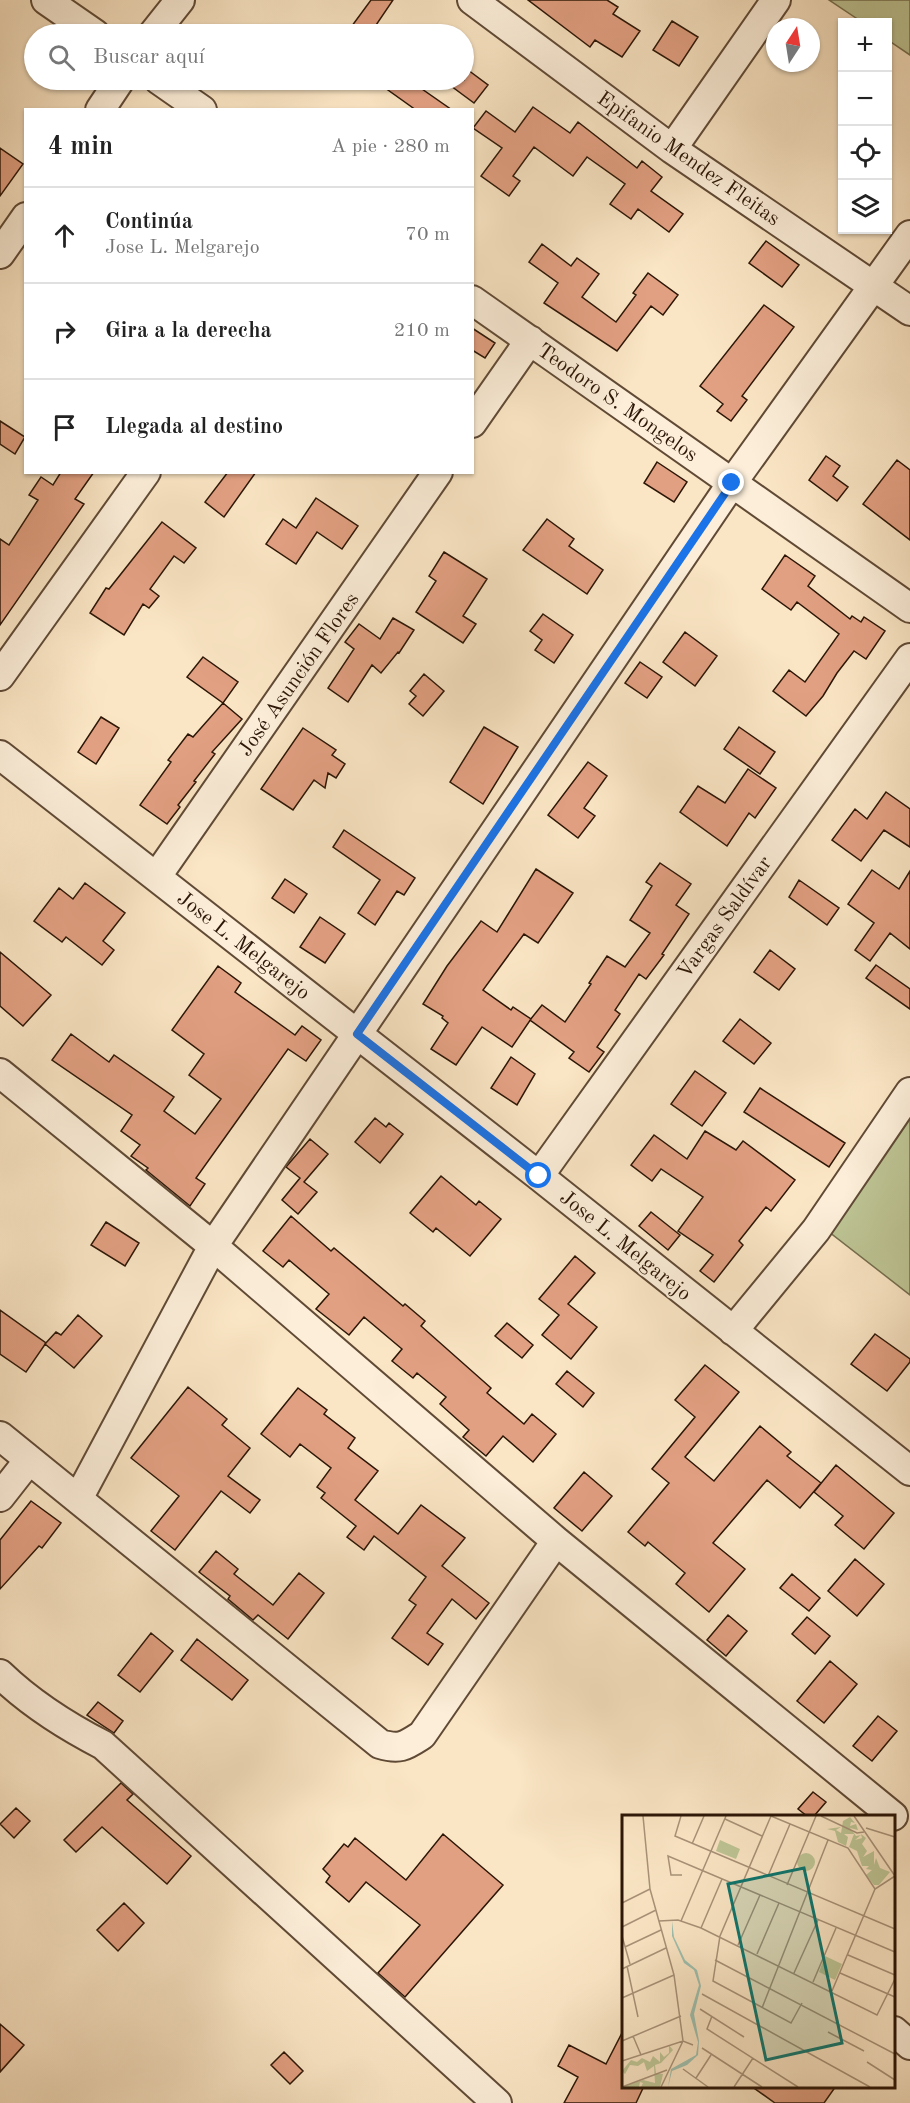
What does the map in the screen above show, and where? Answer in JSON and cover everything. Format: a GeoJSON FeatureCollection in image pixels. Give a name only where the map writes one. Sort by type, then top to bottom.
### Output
{"type":"FeatureCollection","features":[{"type":"Feature","properties":{"kind":"street"},"geometry":{"type":"LineString","coordinates":[[46,0],[81,24]]}},
{"type":"Feature","properties":{"kind":"street"},"geometry":{"type":"LineString","coordinates":[[161,24],[180,0]]}},
{"type":"Feature","properties":{"kind":"street"},"geometry":{"type":"LineString","coordinates":[[672,149],[776,0]]}},
{"type":"Feature","properties":{"kind":"street","name":"Epifanio Mendez Fleitas"},"geometry":{"type":"LineString","coordinates":[[475,1],[672,149],[910,311]]}},
{"type":"Feature","properties":{"kind":"street"},"geometry":{"type":"LineString","coordinates":[[100,108],[113,90]]}},
{"type":"Feature","properties":{"kind":"street"},"geometry":{"type":"LineString","coordinates":[[173,90],[199,108]]}},
{"type":"Feature","properties":{"kind":"street"},"geometry":{"type":"LineString","coordinates":[[0,254],[24,220]]}},
{"type":"Feature","properties":{"kind":"street"},"geometry":{"type":"LineString","coordinates":[[78,1499],[213,1246],[732,483],[910,235]]}},
{"type":"Feature","properties":{"kind":"street","name":"Teodoro S. Mongelos"},"geometry":{"type":"LineString","coordinates":[[474,301],[910,608]]}},
{"type":"Feature","properties":{"kind":"street"},"geometry":{"type":"LineString","coordinates":[[474,420],[530,340]]}},
{"type":"Feature","properties":{"kind":"street"},"geometry":{"type":"LineString","coordinates":[[0,676],[145,474]]}},
{"type":"Feature","properties":{"kind":"street","name":"José Asunción Flores"},"geometry":{"type":"LineString","coordinates":[[157,876],[437,474]]}},
{"type":"Feature","properties":{"kind":"street","name":"Vargas Saldívar"},"geometry":{"type":"LineString","coordinates":[[539,1176],[910,658]]}},
{"type":"Feature","properties":{"kind":"street","name":"Jose L. Melgarejo"},"geometry":{"type":"LineString","coordinates":[[0,755],[539,1176],[910,1471]]}},
{"type":"Feature","properties":{"kind":"street"},"geometry":{"type":"LineString","coordinates":[[0,1073],[213,1246],[556,1541],[891,1815]]}},
{"type":"Feature","properties":{"kind":"street"},"geometry":{"type":"LineString","coordinates":[[733,1331],[816,1230],[910,1092]]}},
{"type":"Feature","properties":{"kind":"street"},"geometry":{"type":"LineString","coordinates":[[0,1436],[380,1744],[391,1747],[405,1746],[422,1735],[556,1541]]}},
{"type":"Feature","properties":{"kind":"street"},"geometry":{"type":"LineString","coordinates":[[0,1497],[29,1460]]}},
{"type":"Feature","properties":{"kind":"street"},"geometry":{"type":"LineString","coordinates":[[0,1674],[11,1685],[66,1726],[103,1745],[497,2103]]}},
{"type":"Feature","properties":{"kind":"street"},"geometry":{"type":"LineString","coordinates":[[895,1819],[910,1830]]}},
{"type":"Feature","properties":{"kind":"street"},"geometry":{"type":"LineString","coordinates":[[895,2032],[910,2045]]}},
{"type":"Feature","properties":{"kind":"green space"},"geometry":{"type":"Polygon","coordinates":[[[829,0],[910,0],[910,55],[892,43],[892,18],[856,18],[829,0]]]}},
{"type":"Feature","properties":{"kind":"green space"},"geometry":{"type":"Polygon","coordinates":[[[910,1103],[910,1295],[824,1228],[910,1103]]]}},
{"type":"Feature","properties":{"kind":"building"},"geometry":{"type":"Polygon","coordinates":[[[371,0],[393,0],[377,24],[353,24],[371,0]]]}},
{"type":"Feature","properties":{"kind":"building"},"geometry":{"type":"Polygon","coordinates":[[[528,0],[607,0],[618,7],[613,14],[640,31],[622,57],[595,40],[590,47],[528,0]]]}},
{"type":"Feature","properties":{"kind":"building"},"geometry":{"type":"Polygon","coordinates":[[[672,21],[698,37],[679,66],[653,50],[672,21]]]}},
{"type":"Feature","properties":{"kind":"building"},"geometry":{"type":"Polygon","coordinates":[[[474,74],[488,85],[474,103],[456,90],[474,90],[474,74]]]}},
{"type":"Feature","properties":{"kind":"building"},"geometry":{"type":"Polygon","coordinates":[[[388,90],[423,90],[449,108],[413,108],[388,90]]]}},
{"type":"Feature","properties":{"kind":"building"},"geometry":{"type":"Polygon","coordinates":[[[533,107],[570,133],[578,122],[637,168],[642,161],[662,177],[651,191],[683,214],[669,232],[638,209],[631,219],[610,204],[625,184],[587,157],[573,176],[534,147],[513,176],[520,181],[509,196],[481,176],[502,148],[474,127],[486,111],[515,132],[533,107]]]}},
{"type":"Feature","properties":{"kind":"building"},"geometry":{"type":"Polygon","coordinates":[[[0,148],[23,164],[0,196],[0,148]]]}},
{"type":"Feature","properties":{"kind":"building"},"geometry":{"type":"Polygon","coordinates":[[[766,241],[799,265],[782,287],[749,263],[766,241]]]}},
{"type":"Feature","properties":{"kind":"building"},"geometry":{"type":"Polygon","coordinates":[[[542,244],[571,266],[577,258],[599,274],[582,297],[616,322],[636,295],[633,293],[648,273],[678,295],[663,315],[651,306],[617,351],[544,303],[558,283],[529,262],[542,244]]]}},
{"type":"Feature","properties":{"kind":"building"},"geometry":{"type":"Polygon","coordinates":[[[764,305],[794,327],[742,396],[747,400],[731,421],[717,411],[723,404],[700,386],[764,305]]]}},
{"type":"Feature","properties":{"kind":"building"},"geometry":{"type":"Polygon","coordinates":[[[474,329],[495,343],[485,358],[474,351],[474,329]]]}},
{"type":"Feature","properties":{"kind":"building"},"geometry":{"type":"Polygon","coordinates":[[[0,421],[24,436],[15,454],[0,444],[0,421]]]}},
{"type":"Feature","properties":{"kind":"building"},"geometry":{"type":"Polygon","coordinates":[[[826,456],[840,466],[833,476],[848,487],[837,501],[809,480],[826,456]]]}},
{"type":"Feature","properties":{"kind":"building"},"geometry":{"type":"Polygon","coordinates":[[[897,460],[910,470],[910,540],[863,504],[897,460]]]}},
{"type":"Feature","properties":{"kind":"building"},"geometry":{"type":"Polygon","coordinates":[[[657,462],[687,482],[674,502],[644,483],[657,462]]]}},
{"type":"Feature","properties":{"kind":"building"},"geometry":{"type":"Polygon","coordinates":[[[60,474],[93,474],[75,499],[84,504],[0,625],[0,539],[9,545],[38,500],[29,495],[41,477],[53,485],[60,474]]]}},
{"type":"Feature","properties":{"kind":"building"},"geometry":{"type":"Polygon","coordinates":[[[226,474],[255,474],[224,517],[205,502],[226,474]]]}},
{"type":"Feature","properties":{"kind":"building"},"geometry":{"type":"Polygon","coordinates":[[[316,498],[358,526],[342,549],[317,532],[296,564],[266,544],[283,519],[296,528],[316,498]]]}},
{"type":"Feature","properties":{"kind":"building"},"geometry":{"type":"Polygon","coordinates":[[[547,519],[574,539],[569,546],[603,570],[587,594],[523,550],[547,519]]]}},
{"type":"Feature","properties":{"kind":"building"},"geometry":{"type":"Polygon","coordinates":[[[162,522],[196,548],[184,563],[174,556],[150,589],[159,596],[149,608],[143,604],[124,635],[90,613],[106,588],[109,589],[162,522]]]}},
{"type":"Feature","properties":{"kind":"building"},"geometry":{"type":"Polygon","coordinates":[[[444,552],[487,579],[463,616],[476,624],[463,643],[416,612],[436,581],[429,576],[444,552]]]}},
{"type":"Feature","properties":{"kind":"building"},"geometry":{"type":"Polygon","coordinates":[[[785,555],[815,576],[808,586],[850,619],[852,616],[861,622],[864,617],[885,631],[866,659],[854,651],[806,716],[773,691],[789,670],[805,682],[839,634],[797,602],[791,610],[762,589],[785,555]]]}},
{"type":"Feature","properties":{"kind":"building"},"geometry":{"type":"Polygon","coordinates":[[[543,614],[573,635],[554,663],[535,650],[542,640],[530,631],[543,614]]]}},
{"type":"Feature","properties":{"kind":"building"},"geometry":{"type":"Polygon","coordinates":[[[393,618],[414,630],[399,653],[381,673],[372,665],[348,702],[328,688],[354,649],[345,642],[359,624],[380,639],[393,618]]]}},
{"type":"Feature","properties":{"kind":"building"},"geometry":{"type":"Polygon","coordinates":[[[685,632],[717,656],[695,686],[663,662],[685,632]]]}},
{"type":"Feature","properties":{"kind":"building"},"geometry":{"type":"Polygon","coordinates":[[[203,657],[238,682],[223,703],[187,677],[203,657]]]}},
{"type":"Feature","properties":{"kind":"building"},"geometry":{"type":"Polygon","coordinates":[[[640,662],[662,677],[647,698],[625,683],[640,662]]]}},
{"type":"Feature","properties":{"kind":"building"},"geometry":{"type":"Polygon","coordinates":[[[424,674],[444,691],[423,716],[409,704],[416,696],[410,691],[424,674]]]}},
{"type":"Feature","properties":{"kind":"building"},"geometry":{"type":"Polygon","coordinates":[[[223,703],[242,719],[212,752],[215,754],[194,781],[196,782],[167,824],[140,805],[171,762],[168,760],[188,734],[193,737],[223,703]]]}},
{"type":"Feature","properties":{"kind":"building"},"geometry":{"type":"Polygon","coordinates":[[[101,717],[119,728],[96,764],[78,752],[101,717]]]}},
{"type":"Feature","properties":{"kind":"building"},"geometry":{"type":"Polygon","coordinates":[[[484,727],[518,747],[483,804],[450,782],[484,727]]]}},
{"type":"Feature","properties":{"kind":"building"},"geometry":{"type":"Polygon","coordinates":[[[739,727],[775,752],[760,774],[724,749],[739,727]]]}},
{"type":"Feature","properties":{"kind":"building"},"geometry":{"type":"Polygon","coordinates":[[[303,728],[336,750],[332,755],[345,764],[336,778],[328,773],[325,788],[314,780],[293,810],[261,789],[303,728]]]}},
{"type":"Feature","properties":{"kind":"building"},"geometry":{"type":"Polygon","coordinates":[[[588,762],[607,776],[584,808],[595,816],[578,838],[548,815],[588,762]]]}},
{"type":"Feature","properties":{"kind":"building"},"geometry":{"type":"Polygon","coordinates":[[[748,769],[776,788],[755,818],[749,813],[727,846],[680,812],[698,786],[725,803],[748,769]]]}},
{"type":"Feature","properties":{"kind":"building"},"geometry":{"type":"Polygon","coordinates":[[[886,792],[910,809],[910,847],[884,830],[861,861],[832,840],[855,809],[867,819],[886,792]]]}},
{"type":"Feature","properties":{"kind":"building"},"geometry":{"type":"Polygon","coordinates":[[[344,830],[415,878],[404,895],[397,891],[375,925],[358,913],[380,880],[333,847],[344,830]]]}},
{"type":"Feature","properties":{"kind":"building"},"geometry":{"type":"Polygon","coordinates":[[[660,863],[691,884],[676,905],[689,914],[646,979],[639,974],[615,1010],[620,1014],[597,1047],[604,1052],[589,1072],[569,1058],[574,1052],[530,1020],[542,1005],[565,1022],[607,956],[625,967],[650,933],[630,920],[652,886],[646,882],[660,863]]]}},
{"type":"Feature","properties":{"kind":"building"},"geometry":{"type":"Polygon","coordinates":[[[536,869],[573,893],[538,943],[524,934],[483,990],[511,1010],[513,1007],[531,1019],[512,1047],[482,1027],[456,1065],[431,1049],[448,1023],[442,1018],[443,1016],[423,1004],[447,966],[481,921],[497,932],[536,869]]]}},
{"type":"Feature","properties":{"kind":"building"},"geometry":{"type":"Polygon","coordinates":[[[872,870],[899,889],[910,871],[910,949],[890,933],[870,961],[855,950],[874,923],[848,904],[872,870]]]}},
{"type":"Feature","properties":{"kind":"building"},"geometry":{"type":"Polygon","coordinates":[[[285,879],[307,894],[294,913],[272,898],[285,879]]]}},
{"type":"Feature","properties":{"kind":"building"},"geometry":{"type":"Polygon","coordinates":[[[799,880],[839,908],[827,925],[789,897],[799,880]]]}},
{"type":"Feature","properties":{"kind":"building"},"geometry":{"type":"Polygon","coordinates":[[[85,883],[125,913],[103,941],[114,950],[102,965],[66,937],[62,942],[34,921],[59,888],[73,899],[85,883]]]}},
{"type":"Feature","properties":{"kind":"building"},"geometry":{"type":"Polygon","coordinates":[[[320,917],[345,934],[325,963],[300,947],[320,917]]]}},
{"type":"Feature","properties":{"kind":"building"},"geometry":{"type":"Polygon","coordinates":[[[770,950],[795,969],[779,990],[754,972],[770,950]]]}},
{"type":"Feature","properties":{"kind":"building"},"geometry":{"type":"Polygon","coordinates":[[[0,952],[51,995],[23,1026],[0,1006],[0,952]]]}},
{"type":"Feature","properties":{"kind":"building"},"geometry":{"type":"Polygon","coordinates":[[[876,965],[910,989],[910,1009],[866,978],[876,965]]]}},
{"type":"Feature","properties":{"kind":"building"},"geometry":{"type":"Polygon","coordinates":[[[218,966],[241,983],[235,992],[295,1035],[302,1026],[321,1040],[306,1061],[288,1049],[196,1178],[205,1184],[190,1206],[146,1170],[148,1168],[131,1156],[140,1145],[121,1131],[132,1115],[52,1060],[71,1034],[109,1062],[114,1055],[174,1097],[164,1111],[195,1134],[221,1099],[189,1075],[204,1054],[172,1030],[218,966]]]}},
{"type":"Feature","properties":{"kind":"building"},"geometry":{"type":"Polygon","coordinates":[[[740,1019],[771,1043],[754,1064],[723,1041],[740,1019]]]}},
{"type":"Feature","properties":{"kind":"building"},"geometry":{"type":"Polygon","coordinates":[[[511,1057],[535,1074],[517,1105],[491,1088],[511,1057]]]}},
{"type":"Feature","properties":{"kind":"building"},"geometry":{"type":"Polygon","coordinates":[[[695,1071],[726,1093],[702,1126],[671,1104],[695,1071]]]}},
{"type":"Feature","properties":{"kind":"building"},"geometry":{"type":"Polygon","coordinates":[[[760,1088],[845,1143],[829,1167],[744,1112],[760,1088]]]}},
{"type":"Feature","properties":{"kind":"building"},"geometry":{"type":"Polygon","coordinates":[[[375,1118],[386,1127],[389,1123],[403,1134],[380,1163],[355,1142],[375,1118]]]}},
{"type":"Feature","properties":{"kind":"building"},"geometry":{"type":"Polygon","coordinates":[[[705,1131],[736,1150],[743,1141],[795,1180],[771,1211],[766,1207],[739,1241],[743,1245],[714,1282],[700,1271],[713,1255],[678,1231],[703,1197],[661,1169],[652,1181],[631,1165],[654,1135],[687,1159],[705,1131]]]}},
{"type":"Feature","properties":{"kind":"building"},"geometry":{"type":"Polygon","coordinates":[[[310,1139],[328,1154],[304,1182],[317,1192],[298,1214],[282,1200],[300,1178],[286,1167],[310,1139]]]}},
{"type":"Feature","properties":{"kind":"building"},"geometry":{"type":"Polygon","coordinates":[[[441,1176],[476,1205],[479,1201],[501,1219],[470,1256],[436,1228],[433,1232],[410,1213],[441,1176]]]}},
{"type":"Feature","properties":{"kind":"building"},"geometry":{"type":"Polygon","coordinates":[[[651,1212],[680,1235],[668,1250],[639,1226],[651,1212]]]}},
{"type":"Feature","properties":{"kind":"building"},"geometry":{"type":"Polygon","coordinates":[[[291,1216],[331,1251],[334,1248],[403,1306],[405,1304],[425,1321],[421,1326],[491,1388],[487,1393],[524,1424],[532,1414],[556,1434],[533,1462],[503,1436],[486,1456],[463,1437],[469,1430],[440,1404],[446,1397],[417,1373],[413,1378],[392,1361],[402,1349],[364,1317],[349,1335],[316,1309],[329,1294],[289,1260],[283,1267],[263,1251],[291,1216]]]}},
{"type":"Feature","properties":{"kind":"building"},"geometry":{"type":"Polygon","coordinates":[[[106,1222],[139,1243],[125,1266],[91,1245],[106,1222]]]}},
{"type":"Feature","properties":{"kind":"building"},"geometry":{"type":"Polygon","coordinates":[[[575,1256],[595,1273],[568,1304],[597,1327],[571,1359],[542,1335],[559,1315],[539,1299],[575,1256]]]}},
{"type":"Feature","properties":{"kind":"building"},"geometry":{"type":"Polygon","coordinates":[[[0,1310],[46,1343],[26,1372],[0,1354],[0,1310]]]}},
{"type":"Feature","properties":{"kind":"building"},"geometry":{"type":"Polygon","coordinates":[[[78,1315],[102,1336],[74,1368],[45,1344],[56,1332],[61,1335],[78,1315]]]}},
{"type":"Feature","properties":{"kind":"building"},"geometry":{"type":"Polygon","coordinates":[[[507,1323],[533,1345],[522,1358],[495,1336],[507,1323]]]}},
{"type":"Feature","properties":{"kind":"building"},"geometry":{"type":"Polygon","coordinates":[[[875,1334],[910,1359],[887,1391],[851,1364],[875,1334]]]}},
{"type":"Feature","properties":{"kind":"building"},"geometry":{"type":"Polygon","coordinates":[[[705,1365],[739,1392],[685,1457],[714,1481],[760,1426],[791,1452],[787,1456],[821,1483],[800,1508],[767,1480],[713,1543],[745,1569],[709,1612],[676,1584],[685,1573],[648,1542],[645,1546],[628,1532],[669,1483],[652,1469],[695,1417],[675,1400],[705,1365]]]}},
{"type":"Feature","properties":{"kind":"building"},"geometry":{"type":"Polygon","coordinates":[[[567,1371],[594,1393],[583,1407],[556,1384],[567,1371]]]}},
{"type":"Feature","properties":{"kind":"building"},"geometry":{"type":"Polygon","coordinates":[[[188,1387],[227,1419],[222,1425],[250,1448],[228,1476],[260,1500],[250,1513],[221,1491],[175,1550],[151,1531],[179,1496],[131,1458],[188,1387]]]}},
{"type":"Feature","properties":{"kind":"building"},"geometry":{"type":"Polygon","coordinates":[[[298,1388],[327,1410],[324,1414],[355,1438],[348,1448],[378,1471],[355,1500],[398,1534],[421,1505],[465,1538],[442,1566],[489,1603],[476,1619],[452,1599],[427,1633],[443,1644],[428,1665],[392,1638],[416,1605],[409,1600],[426,1577],[374,1536],[364,1550],[347,1537],[356,1526],[321,1498],[325,1493],[317,1487],[331,1468],[300,1444],[290,1457],[261,1434],[298,1388]]]}},
{"type":"Feature","properties":{"kind":"building"},"geometry":{"type":"Polygon","coordinates":[[[836,1465],[894,1513],[864,1549],[835,1525],[843,1516],[814,1492],[836,1465]]]}},
{"type":"Feature","properties":{"kind":"building"},"geometry":{"type":"Polygon","coordinates":[[[584,1472],[612,1496],[582,1531],[554,1508],[584,1472]]]}},
{"type":"Feature","properties":{"kind":"building"},"geometry":{"type":"Polygon","coordinates":[[[31,1501],[61,1523],[42,1548],[39,1546],[0,1589],[0,1540],[31,1501]]]}},
{"type":"Feature","properties":{"kind":"building"},"geometry":{"type":"Polygon","coordinates":[[[216,1551],[238,1569],[234,1574],[273,1605],[299,1573],[324,1593],[288,1639],[258,1615],[253,1620],[228,1599],[230,1596],[199,1572],[216,1551]]]}},
{"type":"Feature","properties":{"kind":"building"},"geometry":{"type":"Polygon","coordinates":[[[855,1559],[884,1584],[857,1616],[828,1591],[855,1559]]]}},
{"type":"Feature","properties":{"kind":"building"},"geometry":{"type":"Polygon","coordinates":[[[792,1574],[820,1598],[809,1611],[780,1588],[792,1574]]]}},
{"type":"Feature","properties":{"kind":"building"},"geometry":{"type":"Polygon","coordinates":[[[728,1615],[747,1631],[726,1656],[707,1640],[728,1615]]]}},
{"type":"Feature","properties":{"kind":"building"},"geometry":{"type":"Polygon","coordinates":[[[807,1617],[830,1636],[815,1654],[792,1634],[807,1617]]]}},
{"type":"Feature","properties":{"kind":"building"},"geometry":{"type":"Polygon","coordinates":[[[151,1633],[173,1651],[140,1692],[118,1675],[151,1633]]]}},
{"type":"Feature","properties":{"kind":"building"},"geometry":{"type":"Polygon","coordinates":[[[197,1639],[248,1680],[232,1700],[181,1660],[197,1639]]]}},
{"type":"Feature","properties":{"kind":"building"},"geometry":{"type":"Polygon","coordinates":[[[830,1661],[857,1684],[824,1723],[797,1701],[830,1661]]]}},
{"type":"Feature","properties":{"kind":"building"},"geometry":{"type":"Polygon","coordinates":[[[98,1702],[123,1721],[114,1733],[87,1715],[98,1702]]]}},
{"type":"Feature","properties":{"kind":"building"},"geometry":{"type":"Polygon","coordinates":[[[878,1716],[897,1731],[872,1761],[853,1746],[878,1716]]]}},
{"type":"Feature","properties":{"kind":"building"},"geometry":{"type":"Polygon","coordinates":[[[121,1783],[133,1794],[127,1800],[191,1856],[167,1884],[102,1827],[76,1852],[64,1840],[121,1783]]]}},
{"type":"Feature","properties":{"kind":"building"},"geometry":{"type":"Polygon","coordinates":[[[813,1792],[826,1802],[815,1815],[806,1815],[798,1809],[813,1792]]]}},
{"type":"Feature","properties":{"kind":"building"},"geometry":{"type":"Polygon","coordinates":[[[16,1808],[30,1821],[14,1838],[0,1824],[16,1808]]]}},
{"type":"Feature","properties":{"kind":"building"},"geometry":{"type":"Polygon","coordinates":[[[443,1834],[503,1885],[405,1997],[378,1973],[420,1925],[366,1882],[349,1902],[326,1882],[330,1876],[323,1869],[344,1844],[348,1847],[355,1838],[406,1880],[443,1834]]]}},
{"type":"Feature","properties":{"kind":"building"},"geometry":{"type":"Polygon","coordinates":[[[124,1903],[144,1923],[118,1951],[97,1930],[124,1903]]]}},
{"type":"Feature","properties":{"kind":"building"},"geometry":{"type":"Polygon","coordinates":[[[0,2024],[24,2045],[0,2072],[0,2024]]]}},
{"type":"Feature","properties":{"kind":"building"},"geometry":{"type":"Polygon","coordinates":[[[622,2033],[622,2088],[643,2088],[636,2103],[564,2103],[578,2077],[558,2066],[569,2045],[606,2064],[622,2033]]]}},
{"type":"Feature","properties":{"kind":"building"},"geometry":{"type":"Polygon","coordinates":[[[284,2052],[303,2071],[290,2084],[271,2065],[284,2052]]]}},
{"type":"Feature","properties":{"kind":"building"},"geometry":{"type":"Polygon","coordinates":[[[754,2088],[835,2088],[824,2103],[775,2103],[754,2088]]]}},
{"type":"Feature","properties":{"kind":"route"},"geometry":{"type":"LineString","coordinates":[[539,1176],[357,1034],[732,483]]}}]}
